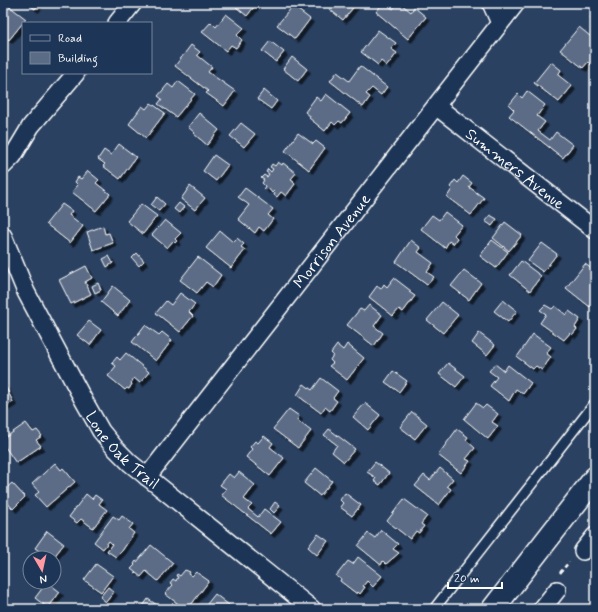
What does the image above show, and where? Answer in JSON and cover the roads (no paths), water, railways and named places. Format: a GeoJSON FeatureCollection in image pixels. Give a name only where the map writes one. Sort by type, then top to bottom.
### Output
{"type":"FeatureCollection","features":[{"type":"Feature","properties":{"kind":"main road"},"geometry":{"type":"LineString","coordinates":[[493,609],[595,478]]}},
{"type":"Feature","properties":{"kind":"street"},"geometry":{"type":"LineString","coordinates":[[118,22],[133,3]]}},
{"type":"Feature","properties":{"kind":"street"},"geometry":{"type":"LineString","coordinates":[[491,3],[500,23]]}},
{"type":"Feature","properties":{"kind":"street","name":"Morrison Avenue"},"geometry":{"type":"LineString","coordinates":[[147,477],[516,3]]}},
{"type":"Feature","properties":{"kind":"street"},"geometry":{"type":"LineString","coordinates":[[3,166],[13,156],[31,126],[75,74]]}},
{"type":"Feature","properties":{"kind":"street","name":"Summers Avenue"},"geometry":{"type":"LineString","coordinates":[[436,106],[595,230]]}},
{"type":"Feature","properties":{"kind":"street","name":"Lone Oak Trail"},"geometry":{"type":"LineString","coordinates":[[3,236],[26,292],[84,401],[102,431],[115,448],[147,477],[312,609]]}},
{"type":"Feature","properties":{"kind":"street"},"geometry":{"type":"LineString","coordinates":[[583,551],[595,536]]}},
{"type":"Feature","properties":{"kind":"street"},"geometry":{"type":"LineString","coordinates":[[542,609],[557,590]]}},
{"type":"Feature","properties":{"kind":"lane"},"geometry":{"type":"LineString","coordinates":[[434,609],[595,403]]}}]}
